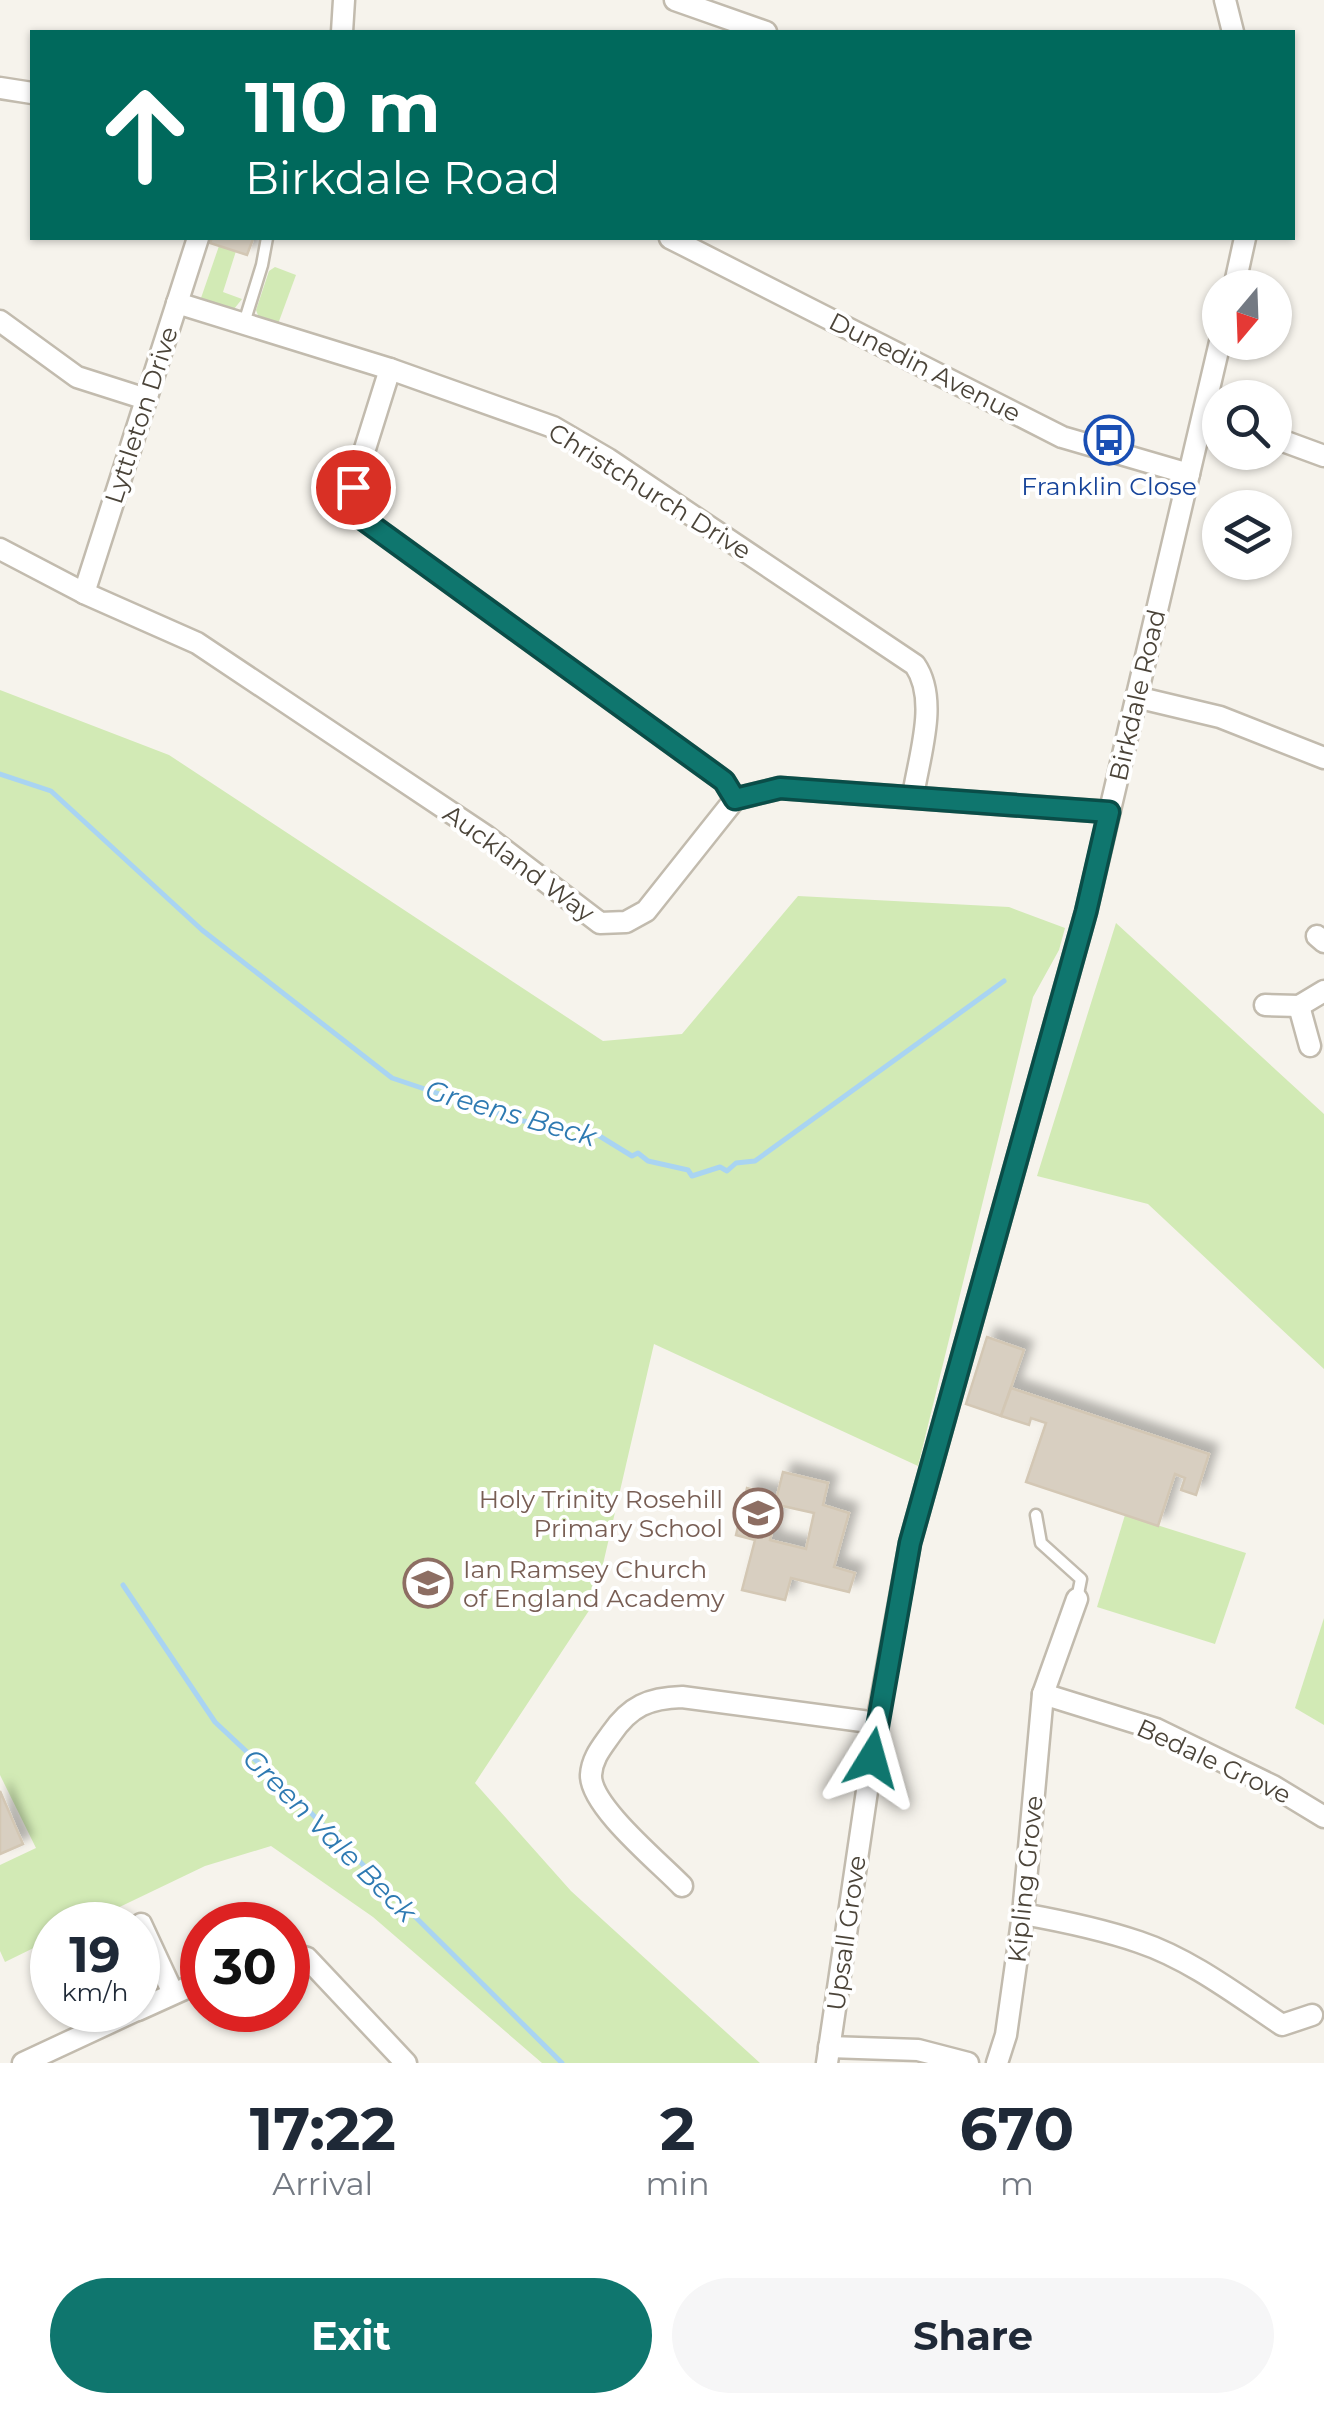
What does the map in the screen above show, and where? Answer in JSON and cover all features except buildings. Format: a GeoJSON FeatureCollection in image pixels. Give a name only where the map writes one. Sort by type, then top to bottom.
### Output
{"type":"FeatureCollection","features":[{"type":"Feature","properties":{"kind":"street"},"geometry":{"type":"LineString","coordinates":[[342,30],[344,0]]}},
{"type":"Feature","properties":{"kind":"street"},"geometry":{"type":"LineString","coordinates":[[675,0],[760,30]]}},
{"type":"Feature","properties":{"kind":"street"},"geometry":{"type":"LineString","coordinates":[[1225,0],[1233,30]]}},
{"type":"Feature","properties":{"kind":"street"},"geometry":{"type":"LineString","coordinates":[[0,88],[30,93]]}},
{"type":"Feature","properties":{"kind":"street","name":"Lyttleton Drive"},"geometry":{"type":"LineString","coordinates":[[84,593],[197,240]]}},
{"type":"Feature","properties":{"kind":"street","name":"Dunedin Avenue"},"geometry":{"type":"LineString","coordinates":[[674,240],[1062,437],[1189,474]]}},
{"type":"Feature","properties":{"kind":"street"},"geometry":{"type":"LineString","coordinates":[[1238,270],[1245,240]]}},
{"type":"Feature","properties":{"kind":"street","name":"Christchurch Drive"},"geometry":{"type":"LineString","coordinates":[[177,302],[390,369],[552,426],[608,459],[914,665],[922,676],[927,700],[913,796]]}},
{"type":"Feature","properties":{"kind":"street"},"geometry":{"type":"LineString","coordinates":[[0,320],[77,377],[146,399]]}},
{"type":"Feature","properties":{"kind":"street"},"geometry":{"type":"LineString","coordinates":[[390,369],[353,487],[360,517],[724,781],[735,799],[780,788],[1109,812]]}},
{"type":"Feature","properties":{"kind":"street","name":"Birkdale Road"},"geometry":{"type":"LineString","coordinates":[[935,1450],[1086,912],[1189,474],[1202,441]]}},
{"type":"Feature","properties":{"kind":"street"},"geometry":{"type":"LineString","coordinates":[[1292,444],[1324,456]]}},
{"type":"Feature","properties":{"kind":"street","name":"Auckland Way"},"geometry":{"type":"LineString","coordinates":[[0,549],[84,593],[198,643],[486,836],[600,923],[626,922],[646,910],[735,799]]}},
{"type":"Feature","properties":{"kind":"street"},"geometry":{"type":"LineString","coordinates":[[1136,698],[1220,717],[1323,755]]}},
{"type":"Feature","properties":{"kind":"street"},"geometry":{"type":"LineString","coordinates":[[1264,1006],[1299,1006],[1324,991]]}},
{"type":"Feature","properties":{"kind":"street"},"geometry":{"type":"LineString","coordinates":[[1299,1006],[1310,1046]]}},
{"type":"Feature","properties":{"kind":"street","name":"Upsall Grove"},"geometry":{"type":"LineString","coordinates":[[828,2055],[910,1543],[935,1450]]}},
{"type":"Feature","properties":{"kind":"street","name":"Kipling Grove"},"geometry":{"type":"LineString","coordinates":[[998,2063],[1006,2034],[1023,1914],[1043,1694],[1076,1599]]}},
{"type":"Feature","properties":{"kind":"street","name":"Bedale Grove"},"geometry":{"type":"LineString","coordinates":[[1043,1694],[1156,1730],[1273,1786],[1324,1817]]}},
{"type":"Feature","properties":{"kind":"street"},"geometry":{"type":"LineString","coordinates":[[684,1885],[602,1804],[590,1779],[593,1761],[638,1704],[682,1697],[878,1724]]}},
{"type":"Feature","properties":{"kind":"street"},"geometry":{"type":"LineString","coordinates":[[1023,1914],[1083,1925],[1142,1943],[1221,1984],[1282,2025],[1312,2015]]}},
{"type":"Feature","properties":{"kind":"street"},"geometry":{"type":"LineString","coordinates":[[310,1961],[406,2063]]}},
{"type":"Feature","properties":{"kind":"street"},"geometry":{"type":"LineString","coordinates":[[160,1965],[173,1993]]}},
{"type":"Feature","properties":{"kind":"street"},"geometry":{"type":"LineString","coordinates":[[160,1999],[180,1990]]}},
{"type":"Feature","properties":{"kind":"street"},"geometry":{"type":"LineString","coordinates":[[22,2063],[89,2032]]}},
{"type":"Feature","properties":{"kind":"street"},"geometry":{"type":"LineString","coordinates":[[828,2055],[918,2050],[968,2063]]}},
{"type":"Feature","properties":{"kind":"lane"},"geometry":{"type":"LineString","coordinates":[[244,323],[266,240]]}},
{"type":"Feature","properties":{"kind":"lane"},"geometry":{"type":"LineString","coordinates":[[1036,1515],[1041,1543],[1081,1579],[1076,1599]]}},
{"type":"Feature","properties":{"kind":"green space"},"geometry":{"type":"Polygon","coordinates":[[[219,246],[236,251],[223,292],[242,299],[234,309],[201,298],[219,246]]]}},
{"type":"Feature","properties":{"kind":"green space"},"geometry":{"type":"Polygon","coordinates":[[[275,267],[296,275],[278,324],[259,318],[256,310],[269,271],[275,267]]]}},
{"type":"Feature","properties":{"kind":"green space"},"geometry":{"type":"Polygon","coordinates":[[[0,690],[169,755],[603,1041],[682,1034],[798,896],[1009,907],[1065,928],[1059,950],[1033,997],[918,1466],[654,1344],[594,1603],[475,1783],[571,1891],[760,2063],[542,2063],[373,1917],[271,1846],[205,1866],[130,1902],[30,1902],[30,1950],[5,1962],[0,1951],[0,1865],[36,1848],[0,1775],[0,690]]]}},
{"type":"Feature","properties":{"kind":"green space"},"geometry":{"type":"Polygon","coordinates":[[[1116,923],[1324,1114],[1324,1369],[1148,1204],[1037,1176],[1116,923]]]}},
{"type":"Feature","properties":{"kind":"green space"},"geometry":{"type":"Polygon","coordinates":[[[1125,1515],[1246,1553],[1215,1644],[1097,1607],[1125,1515]]]}},
{"type":"Feature","properties":{"kind":"green space"},"geometry":{"type":"Polygon","coordinates":[[[1324,1618],[1324,1725],[1295,1708],[1324,1618]]]}},
{"type":"Feature","properties":{"kind":"waterway","name":"Greens Beck"},"geometry":{"type":"LineString","coordinates":[[0,774],[51,791],[202,930],[392,1078],[517,1120],[593,1132],[632,1156],[638,1153],[648,1161],[688,1170],[692,1176],[720,1167],[727,1171],[736,1163],[755,1161],[1004,981]]}},
{"type":"Feature","properties":{"kind":"waterway","name":"Green Vale Beck"},"geometry":{"type":"LineString","coordinates":[[123,1585],[215,1722],[562,2063]]}},
{"type":"Feature","properties":{"kind":"place","name":"Franklin Close"},"geometry":{"type":"Point","coordinates":[1109,440]}},
{"type":"Feature","properties":{"kind":"place","name":"Holy Trinity Rosehill Primary School"},"geometry":{"type":"Point","coordinates":[758,1513]}},
{"type":"Feature","properties":{"kind":"place","name":"Ian Ramsey Church of England Academy"},"geometry":{"type":"Point","coordinates":[428,1583]}},
{"type":"Feature","properties":{"kind":"route"},"geometry":{"type":"LineString","coordinates":[[353,487],[360,517],[724,781],[735,799],[780,788],[1109,812],[1086,912],[910,1543],[872,1758]]}}]}
